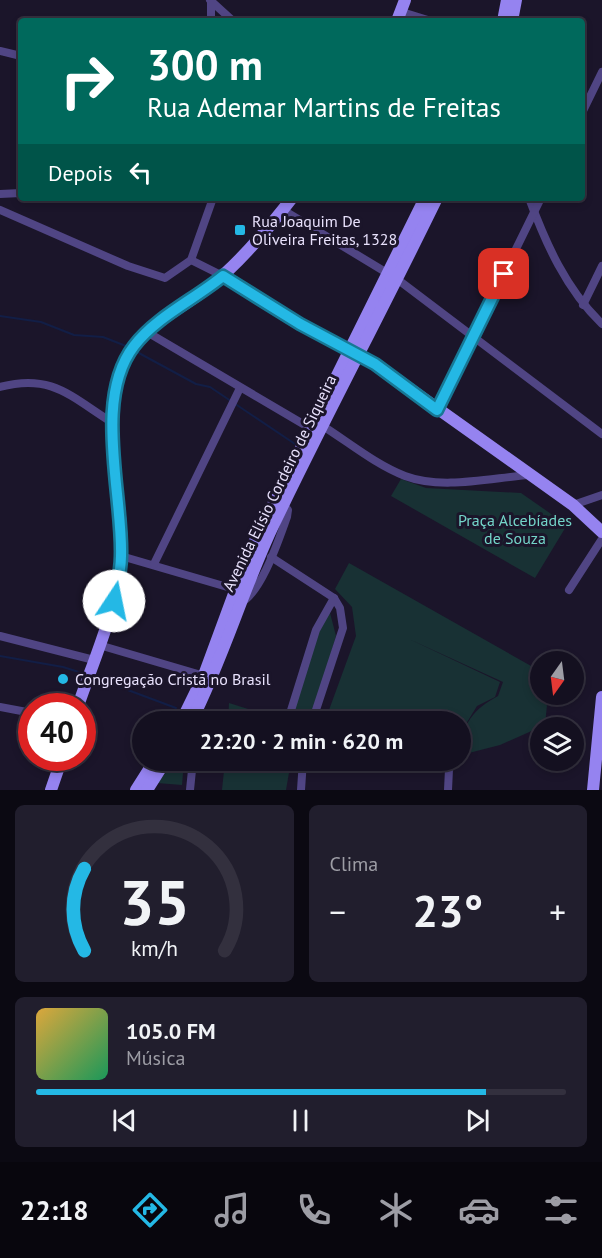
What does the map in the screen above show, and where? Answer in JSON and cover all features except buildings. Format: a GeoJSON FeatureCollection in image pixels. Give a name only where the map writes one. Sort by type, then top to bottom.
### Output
{"type":"FeatureCollection","features":[{"type":"Feature","properties":{"kind":"street"},"geometry":{"type":"LineString","coordinates":[[504,18],[507,0]]}},
{"type":"Feature","properties":{"kind":"street"},"geometry":{"type":"LineString","coordinates":[[513,18],[516,0]]}},
{"type":"Feature","properties":{"kind":"street"},"geometry":{"type":"LineString","coordinates":[[210,1],[230,18]]}},
{"type":"Feature","properties":{"kind":"street"},"geometry":{"type":"LineString","coordinates":[[210,1],[212,18]]}},
{"type":"Feature","properties":{"kind":"street"},"geometry":{"type":"LineString","coordinates":[[401,11],[422,18]]}},
{"type":"Feature","properties":{"kind":"street"},"geometry":{"type":"LineString","coordinates":[[0,51],[18,55]]}},
{"type":"Feature","properties":{"kind":"street"},"geometry":{"type":"LineString","coordinates":[[585,107],[602,72]]}},
{"type":"Feature","properties":{"kind":"street"},"geometry":{"type":"LineString","coordinates":[[0,194],[18,193]]}},
{"type":"Feature","properties":{"kind":"street"},"geometry":{"type":"LineString","coordinates":[[0,210],[128,266],[162,278],[173,275],[191,260],[212,201]]}},
{"type":"Feature","properties":{"kind":"street"},"geometry":{"type":"LineString","coordinates":[[83,693],[118,584],[121,556],[112,423],[117,382],[126,358],[145,334],[223,276],[290,201]]}},
{"type":"Feature","properties":{"kind":"street","name":"Avenida Elísio Cordeiro de Siqueira"},"geometry":{"type":"LineString","coordinates":[[240,595],[249,553],[317,428],[355,352],[392,276],[424,201]]}},
{"type":"Feature","properties":{"kind":"street","name":"Avenida Elísio Cordeiro de Siqueira"},"geometry":{"type":"LineString","coordinates":[[392,276],[435,201]]}},
{"type":"Feature","properties":{"kind":"street"},"geometry":{"type":"LineString","coordinates":[[530,201],[557,264],[583,305],[602,324]]}},
{"type":"Feature","properties":{"kind":"street"},"geometry":{"type":"LineString","coordinates":[[437,410],[540,201]]}},
{"type":"Feature","properties":{"kind":"street"},"geometry":{"type":"LineString","coordinates":[[283,210],[392,276],[602,434]]}},
{"type":"Feature","properties":{"kind":"street"},"geometry":{"type":"LineString","coordinates":[[191,260],[223,276],[300,324],[355,352],[573,505],[602,532]]}},
{"type":"Feature","properties":{"kind":"street"},"geometry":{"type":"LineString","coordinates":[[583,305],[602,266]]}},
{"type":"Feature","properties":{"kind":"street"},"geometry":{"type":"LineString","coordinates":[[145,334],[238,391],[317,428],[382,465],[417,480],[438,482],[529,475]]}},
{"type":"Feature","properties":{"kind":"street"},"geometry":{"type":"LineString","coordinates":[[0,387],[22,381],[47,383],[112,423]]}},
{"type":"Feature","properties":{"kind":"street"},"geometry":{"type":"LineString","coordinates":[[154,564],[238,391]]}},
{"type":"Feature","properties":{"kind":"street","name":"Avenida Elísio Cordeiro de Siqueira"},"geometry":{"type":"LineString","coordinates":[[191,711],[208,677],[240,595],[284,505],[317,428]]}},
{"type":"Feature","properties":{"kind":"street"},"geometry":{"type":"LineString","coordinates":[[508,477],[517,466]]}},
{"type":"Feature","properties":{"kind":"street"},"geometry":{"type":"LineString","coordinates":[[573,505],[602,495]]}},
{"type":"Feature","properties":{"kind":"street"},"geometry":{"type":"LineString","coordinates":[[121,556],[154,564],[251,598],[287,517],[288,510],[284,505]]}},
{"type":"Feature","properties":{"kind":"street"},"geometry":{"type":"LineString","coordinates":[[569,590],[602,539]]}},
{"type":"Feature","properties":{"kind":"street"},"geometry":{"type":"LineString","coordinates":[[271,557],[334,598],[340,608],[343,628],[316,711]]}},
{"type":"Feature","properties":{"kind":"street"},"geometry":{"type":"LineString","coordinates":[[291,711],[316,630],[334,598]]}},
{"type":"Feature","properties":{"kind":"street"},"geometry":{"type":"LineString","coordinates":[[0,636],[92,665]]}},
{"type":"Feature","properties":{"kind":"street"},"geometry":{"type":"LineString","coordinates":[[99,645],[208,677]]}},
{"type":"Feature","properties":{"kind":"street"},"geometry":{"type":"LineString","coordinates":[[593,790],[602,697]]}},
{"type":"Feature","properties":{"kind":"street"},"geometry":{"type":"LineString","coordinates":[[0,707],[18,710]]}},
{"type":"Feature","properties":{"kind":"street"},"geometry":{"type":"LineString","coordinates":[[51,790],[58,771]]}},
{"type":"Feature","properties":{"kind":"street"},"geometry":{"type":"LineString","coordinates":[[136,790],[148,771]]}},
{"type":"Feature","properties":{"kind":"street"},"geometry":{"type":"LineString","coordinates":[[147,790],[159,771]]}},
{"type":"Feature","properties":{"kind":"street"},"geometry":{"type":"LineString","coordinates":[[190,790],[192,771]]}},
{"type":"Feature","properties":{"kind":"street"},"geometry":{"type":"LineString","coordinates":[[301,790],[302,771]]}},
{"type":"Feature","properties":{"kind":"street"},"geometry":{"type":"LineString","coordinates":[[448,790],[449,771]]}},
{"type":"Feature","properties":{"kind":"green space","name":"Praça Alcebíades de Souza"},"geometry":{"type":"Polygon","coordinates":[[[401,479],[426,488],[521,493],[567,525],[535,578],[391,496],[401,479]]]}},
{"type":"Feature","properties":{"kind":"green space"},"geometry":{"type":"Polygon","coordinates":[[[349,563],[530,665],[530,705],[547,705],[546,717],[530,717],[530,732],[500,745],[471,752],[471,719],[489,701],[498,696],[503,682],[409,639],[500,682],[495,697],[477,706],[471,716],[471,711],[329,711],[356,636],[352,607],[335,589],[349,563]]]}},
{"type":"Feature","properties":{"kind":"green space"},"geometry":{"type":"Polygon","coordinates":[[[329,609],[336,636],[314,711],[293,711],[318,630],[329,609]]]}},
{"type":"Feature","properties":{"kind":"green space"},"geometry":{"type":"Polygon","coordinates":[[[229,703],[254,711],[229,711],[229,703]]]}},
{"type":"Feature","properties":{"kind":"green space"},"geometry":{"type":"Polygon","coordinates":[[[167,771],[183,771],[182,785],[157,783],[167,771]]]}},
{"type":"Feature","properties":{"kind":"green space"},"geometry":{"type":"Polygon","coordinates":[[[224,771],[289,771],[286,790],[222,790],[224,771]]]}},
{"type":"Feature","properties":{"kind":"waterway"},"geometry":{"type":"LineString","coordinates":[[0,316],[41,322],[74,335],[103,337],[126,346]]}},
{"type":"Feature","properties":{"kind":"waterway"},"geometry":{"type":"LineString","coordinates":[[137,352],[196,384],[210,387],[295,444]]}},
{"type":"Feature","properties":{"kind":"waterway"},"geometry":{"type":"LineString","coordinates":[[0,656],[63,667],[85,674]]}},
{"type":"Feature","properties":{"kind":"waterway"},"geometry":{"type":"LineString","coordinates":[[93,677],[176,708]]}},
{"type":"Feature","properties":{"kind":"place","name":"Rua Joaquim De Oliveira Freitas, 1328"},"geometry":{"type":"Point","coordinates":[240,230]}},
{"type":"Feature","properties":{"kind":"place","name":"Congregação Cristã no Brasil"},"geometry":{"type":"Point","coordinates":[63,679]}},
{"type":"Feature","properties":{"kind":"route"},"geometry":{"type":"LineString","coordinates":[[114,601],[121,556],[112,423],[115,396],[117,382],[126,358],[147,332],[223,276],[300,324],[360,354],[437,410],[504,274]]}}]}
